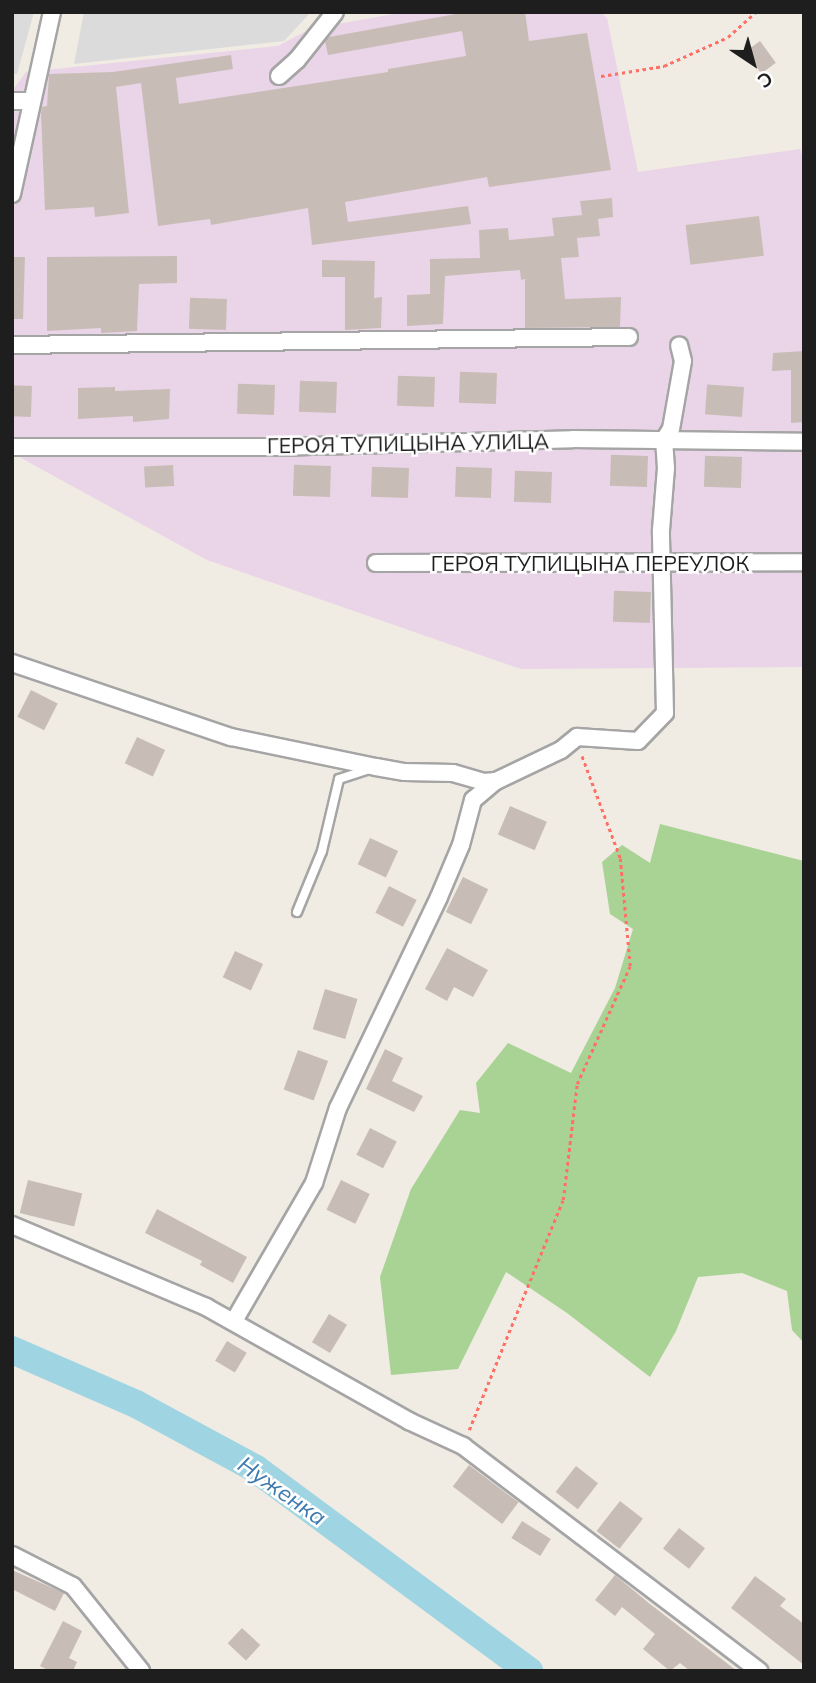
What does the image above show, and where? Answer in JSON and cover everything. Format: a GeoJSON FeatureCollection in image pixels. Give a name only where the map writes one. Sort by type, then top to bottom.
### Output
{"type":"FeatureCollection","features":[{"type":"Feature","properties":{"kind":"street"},"geometry":{"type":"LineString","coordinates":[[13,193],[52,12]]}},
{"type":"Feature","properties":{"kind":"street"},"geometry":{"type":"LineString","coordinates":[[279,76],[298,60],[335,12]]}},
{"type":"Feature","properties":{"kind":"street"},"geometry":{"type":"LineString","coordinates":[[12,101],[32,101]]}},
{"type":"Feature","properties":{"kind":"street"},"geometry":{"type":"LineString","coordinates":[[12,345],[629,337]]}},
{"type":"Feature","properties":{"kind":"street"},"geometry":{"type":"LineString","coordinates":[[234,1321],[314,1183],[338,1108],[439,897],[461,845],[473,800],[496,781],[561,750],[577,737],[638,741],[665,713],[662,564],[666,468],[664,440],[671,429],[683,361],[679,345]]}},
{"type":"Feature","properties":{"kind":"street","name":"ГЕРОЯ ТУПИЦЫНА УЛИЦА"},"geometry":{"type":"LineString","coordinates":[[12,447],[259,447],[664,440],[804,442]]}},
{"type":"Feature","properties":{"kind":"street","name":"ГЕРОЯ ТУПИЦЫНА ПЕРЕУЛОК"},"geometry":{"type":"LineString","coordinates":[[376,563],[804,562]]}},
{"type":"Feature","properties":{"kind":"street"},"geometry":{"type":"LineString","coordinates":[[12,663],[231,737],[405,772],[453,773],[484,782],[496,781]]}},
{"type":"Feature","properties":{"kind":"street"},"geometry":{"type":"LineString","coordinates":[[12,1225],[234,1321],[409,1421],[463,1446],[759,1671]]}},
{"type":"Feature","properties":{"kind":"street"},"geometry":{"type":"LineString","coordinates":[[12,1555],[73,1586],[141,1671]]}},
{"type":"Feature","properties":{"kind":"lane"},"geometry":{"type":"LineString","coordinates":[[297,912],[323,852],[339,779],[376,767]]}},
{"type":"Feature","properties":{"kind":"path"},"geometry":{"type":"LineString","coordinates":[[600,76],[664,66],[728,37],[756,12]]}},
{"type":"Feature","properties":{"kind":"path"},"geometry":{"type":"LineString","coordinates":[[463,1446],[563,1200],[577,1084],[630,966],[620,858],[605,811],[585,771],[577,737]]}},
{"type":"Feature","properties":{"kind":"shaded area"},"geometry":{"type":"Polygon","coordinates":[[[12,12],[34,12],[17,74],[12,74],[12,12]]]}},
{"type":"Feature","properties":{"kind":"shaded area"},"geometry":{"type":"Polygon","coordinates":[[[84,12],[311,12],[284,41],[74,64],[84,12]]]}},
{"type":"Feature","properties":{"kind":"shaded area"},"geometry":{"type":"Polygon","coordinates":[[[405,12],[601,12],[607,18],[638,172],[800,149],[804,162],[804,667],[521,669],[207,560],[12,453],[12,91],[26,72],[278,46],[310,29],[405,12]]]}},
{"type":"Feature","properties":{"kind":"green space"},"geometry":{"type":"Polygon","coordinates":[[[660,824],[804,861],[804,1343],[792,1330],[787,1291],[742,1273],[698,1277],[676,1331],[650,1377],[567,1313],[506,1272],[458,1369],[391,1375],[380,1277],[411,1189],[460,1110],[480,1113],[476,1083],[508,1043],[571,1073],[615,988],[633,929],[610,914],[602,862],[622,845],[650,863],[660,824]]]}},
{"type":"Feature","properties":{"kind":"building"},"geometry":{"type":"Polygon","coordinates":[[[467,12],[525,12],[529,41],[587,33],[611,170],[489,187],[487,177],[345,202],[348,222],[468,206],[471,224],[312,245],[308,208],[211,225],[210,219],[158,226],[141,83],[116,87],[129,213],[95,217],[94,207],[45,210],[41,113],[42,107],[47,106],[49,74],[113,72],[231,55],[233,69],[176,78],[179,104],[388,72],[388,69],[466,56],[462,31],[328,55],[325,41],[329,37],[467,12]]]}},
{"type":"Feature","properties":{"kind":"building"},"geometry":{"type":"Polygon","coordinates":[[[760,41],[776,63],[761,73],[745,52],[760,41]]]}},
{"type":"Feature","properties":{"kind":"building"},"geometry":{"type":"Polygon","coordinates":[[[612,198],[613,217],[598,219],[600,236],[577,238],[579,257],[561,258],[565,299],[621,297],[620,327],[525,328],[525,279],[521,280],[520,270],[445,276],[443,324],[407,326],[407,295],[430,294],[430,259],[480,258],[479,230],[508,228],[509,240],[554,236],[552,218],[582,215],[580,201],[612,198]]]}},
{"type":"Feature","properties":{"kind":"building"},"geometry":{"type":"Polygon","coordinates":[[[759,216],[764,256],[690,265],[686,225],[759,216]]]}},
{"type":"Feature","properties":{"kind":"building"},"geometry":{"type":"Polygon","coordinates":[[[177,256],[177,283],[139,284],[137,331],[101,333],[101,328],[47,331],[47,257],[177,256]]]}},
{"type":"Feature","properties":{"kind":"building"},"geometry":{"type":"Polygon","coordinates":[[[12,257],[25,257],[23,319],[12,319],[12,257]]]}},
{"type":"Feature","properties":{"kind":"building"},"geometry":{"type":"Polygon","coordinates":[[[322,260],[375,261],[374,298],[382,297],[381,328],[345,330],[345,277],[322,277],[322,260]]]}},
{"type":"Feature","properties":{"kind":"building"},"geometry":{"type":"Polygon","coordinates":[[[190,298],[227,299],[226,330],[189,329],[190,298]]]}},
{"type":"Feature","properties":{"kind":"building"},"geometry":{"type":"Polygon","coordinates":[[[804,351],[804,422],[791,423],[791,370],[772,371],[773,353],[804,351]]]}},
{"type":"Feature","properties":{"kind":"building"},"geometry":{"type":"Polygon","coordinates":[[[460,372],[497,373],[496,404],[459,403],[460,372]]]}},
{"type":"Feature","properties":{"kind":"building"},"geometry":{"type":"Polygon","coordinates":[[[398,376],[435,377],[434,407],[397,406],[398,376]]]}},
{"type":"Feature","properties":{"kind":"building"},"geometry":{"type":"Polygon","coordinates":[[[300,381],[337,382],[336,413],[299,412],[300,381]]]}},
{"type":"Feature","properties":{"kind":"building"},"geometry":{"type":"Polygon","coordinates":[[[238,384],[275,385],[274,415],[237,414],[238,384]]]}},
{"type":"Feature","properties":{"kind":"building"},"geometry":{"type":"Polygon","coordinates":[[[707,384],[744,387],[742,417],[705,414],[707,384]]]}},
{"type":"Feature","properties":{"kind":"building"},"geometry":{"type":"Polygon","coordinates":[[[12,385],[32,386],[31,417],[12,416],[12,385]]]}},
{"type":"Feature","properties":{"kind":"building"},"geometry":{"type":"Polygon","coordinates":[[[115,387],[115,391],[170,389],[169,419],[133,422],[133,416],[78,419],[78,388],[115,387]]]}},
{"type":"Feature","properties":{"kind":"building"},"geometry":{"type":"Polygon","coordinates":[[[611,455],[648,456],[647,487],[610,486],[611,455]]]}},
{"type":"Feature","properties":{"kind":"building"},"geometry":{"type":"Polygon","coordinates":[[[705,456],[742,457],[741,488],[704,487],[705,456]]]}},
{"type":"Feature","properties":{"kind":"building"},"geometry":{"type":"Polygon","coordinates":[[[173,465],[174,486],[145,487],[144,467],[173,465]]]}},
{"type":"Feature","properties":{"kind":"building"},"geometry":{"type":"Polygon","coordinates":[[[294,465],[331,466],[330,497],[293,496],[294,465]]]}},
{"type":"Feature","properties":{"kind":"building"},"geometry":{"type":"Polygon","coordinates":[[[372,467],[409,468],[408,498],[371,497],[372,467]]]}},
{"type":"Feature","properties":{"kind":"building"},"geometry":{"type":"Polygon","coordinates":[[[456,467],[492,468],[491,498],[455,497],[456,467]]]}},
{"type":"Feature","properties":{"kind":"building"},"geometry":{"type":"Polygon","coordinates":[[[515,471],[552,472],[551,503],[514,502],[515,471]]]}},
{"type":"Feature","properties":{"kind":"building"},"geometry":{"type":"Polygon","coordinates":[[[614,591],[651,592],[650,623],[613,622],[614,591]]]}},
{"type":"Feature","properties":{"kind":"building"},"geometry":{"type":"Polygon","coordinates":[[[31,690],[58,704],[44,730],[17,717],[31,690]]]}},
{"type":"Feature","properties":{"kind":"building"},"geometry":{"type":"Polygon","coordinates":[[[137,737],[165,750],[153,776],[125,763],[137,737]]]}},
{"type":"Feature","properties":{"kind":"building"},"geometry":{"type":"Polygon","coordinates":[[[510,806],[547,822],[535,850],[498,835],[510,806]]]}},
{"type":"Feature","properties":{"kind":"building"},"geometry":{"type":"Polygon","coordinates":[[[370,838],[398,851],[386,877],[358,864],[370,838]]]}},
{"type":"Feature","properties":{"kind":"building"},"geometry":{"type":"Polygon","coordinates":[[[463,877],[488,889],[471,924],[446,912],[463,877]]]}},
{"type":"Feature","properties":{"kind":"building"},"geometry":{"type":"Polygon","coordinates":[[[389,886],[417,900],[403,927],[375,913],[389,886]]]}},
{"type":"Feature","properties":{"kind":"building"},"geometry":{"type":"Polygon","coordinates":[[[447,948],[488,970],[473,997],[454,987],[447,1001],[425,989],[447,948]]]}},
{"type":"Feature","properties":{"kind":"building"},"geometry":{"type":"Polygon","coordinates":[[[235,951],[263,964],[251,990],[223,977],[235,951]]]}},
{"type":"Feature","properties":{"kind":"building"},"geometry":{"type":"Polygon","coordinates":[[[325,989],[358,999],[345,1039],[313,1029],[325,989]]]}},
{"type":"Feature","properties":{"kind":"building"},"geometry":{"type":"Polygon","coordinates":[[[385,1049],[403,1058],[392,1081],[423,1096],[414,1112],[366,1089],[385,1049]]]}},
{"type":"Feature","properties":{"kind":"building"},"geometry":{"type":"Polygon","coordinates":[[[298,1050],[328,1061],[314,1100],[284,1089],[298,1050]]]}},
{"type":"Feature","properties":{"kind":"building"},"geometry":{"type":"Polygon","coordinates":[[[370,1128],[397,1142],[383,1168],[356,1155],[370,1128]]]}},
{"type":"Feature","properties":{"kind":"building"},"geometry":{"type":"Polygon","coordinates":[[[28,1180],[82,1194],[74,1227],[20,1213],[28,1180]]]}},
{"type":"Feature","properties":{"kind":"building"},"geometry":{"type":"Polygon","coordinates":[[[341,1180],[370,1194],[355,1224],[327,1210],[341,1180]]]}},
{"type":"Feature","properties":{"kind":"building"},"geometry":{"type":"Polygon","coordinates":[[[157,1209],[247,1257],[233,1283],[200,1265],[202,1261],[145,1233],[157,1209]]]}},
{"type":"Feature","properties":{"kind":"building"},"geometry":{"type":"Polygon","coordinates":[[[329,1314],[347,1325],[330,1353],[312,1342],[329,1314]]]}},
{"type":"Feature","properties":{"kind":"building"},"geometry":{"type":"Polygon","coordinates":[[[227,1341],[247,1353],[235,1373],[215,1361],[227,1341]]]}},
{"type":"Feature","properties":{"kind":"building"},"geometry":{"type":"Polygon","coordinates":[[[469,1465],[519,1502],[502,1524],[453,1487],[469,1465]]]}},
{"type":"Feature","properties":{"kind":"building"},"geometry":{"type":"Polygon","coordinates":[[[576,1466],[598,1483],[578,1509],[556,1492],[576,1466]]]}},
{"type":"Feature","properties":{"kind":"building"},"geometry":{"type":"Polygon","coordinates":[[[620,1501],[643,1519],[619,1549],[597,1531],[620,1501]]]}},
{"type":"Feature","properties":{"kind":"building"},"geometry":{"type":"Polygon","coordinates":[[[522,1521],[551,1539],[540,1556],[511,1538],[522,1521]]]}},
{"type":"Feature","properties":{"kind":"building"},"geometry":{"type":"Polygon","coordinates":[[[679,1528],[705,1548],[689,1569],[663,1548],[679,1528]]]}},
{"type":"Feature","properties":{"kind":"building"},"geometry":{"type":"Polygon","coordinates":[[[12,1570],[64,1593],[55,1611],[12,1589],[12,1570]]]}},
{"type":"Feature","properties":{"kind":"building"},"geometry":{"type":"Polygon","coordinates":[[[615,1575],[737,1671],[690,1671],[680,1663],[670,1671],[643,1649],[655,1634],[622,1607],[615,1616],[595,1600],[615,1575]]]}},
{"type":"Feature","properties":{"kind":"building"},"geometry":{"type":"Polygon","coordinates":[[[755,1576],[786,1599],[780,1606],[804,1624],[804,1665],[731,1608],[755,1576]]]}},
{"type":"Feature","properties":{"kind":"building"},"geometry":{"type":"Polygon","coordinates":[[[63,1621],[82,1631],[69,1658],[77,1662],[73,1671],[50,1671],[40,1666],[63,1621]]]}},
{"type":"Feature","properties":{"kind":"building"},"geometry":{"type":"Polygon","coordinates":[[[242,1628],[260,1645],[246,1660],[228,1643],[242,1628]]]}},
{"type":"Feature","properties":{"kind":"waterway","name":"Нуженка"},"geometry":{"type":"LineString","coordinates":[[12,1350],[136,1404],[256,1469],[529,1671]]}}]}
